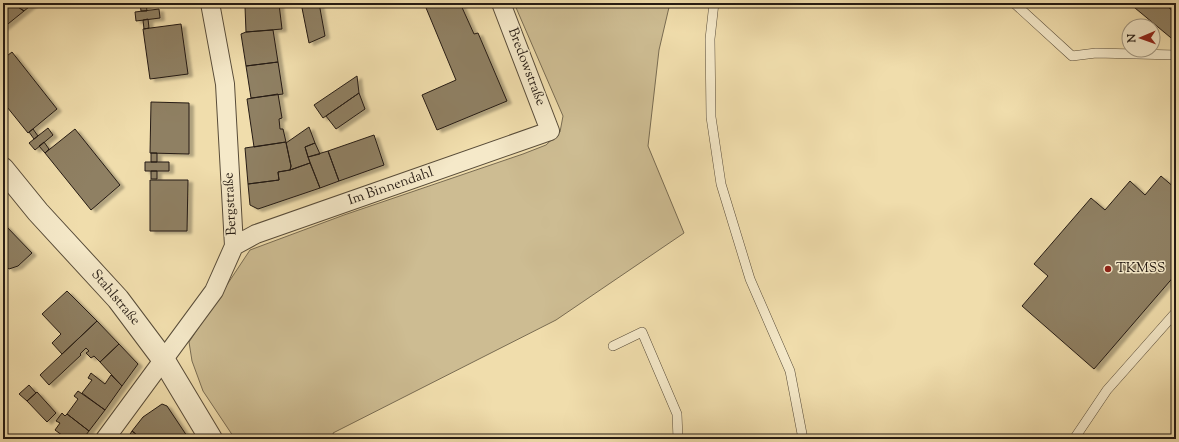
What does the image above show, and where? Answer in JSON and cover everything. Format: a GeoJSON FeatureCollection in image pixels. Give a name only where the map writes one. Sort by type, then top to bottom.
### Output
{"type":"FeatureCollection","features":[{"type":"Feature","properties":{"kind":"street","name":"Bergstraße"},"geometry":{"type":"LineString","coordinates":[[105,439],[214,291],[234,246],[225,84],[210,3]]}},
{"type":"Feature","properties":{"kind":"street","name":"Bredowstraße"},"geometry":{"type":"LineString","coordinates":[[501,3],[550,131]]}},
{"type":"Feature","properties":{"kind":"street","name":"Im Binnendahl"},"geometry":{"type":"LineString","coordinates":[[234,246],[256,234],[550,131]]}},
{"type":"Feature","properties":{"kind":"street","name":"Stahlstraße"},"geometry":{"type":"LineString","coordinates":[[3,169],[38,212],[118,299],[163,359],[212,439]]}},
{"type":"Feature","properties":{"kind":"lane"},"geometry":{"type":"LineString","coordinates":[[714,3],[710,39],[710,117],[721,184],[750,279],[790,371],[804,439]]}},
{"type":"Feature","properties":{"kind":"lane"},"geometry":{"type":"LineString","coordinates":[[1014,3],[1072,56],[1096,53],[1176,55]]}},
{"type":"Feature","properties":{"kind":"lane"},"geometry":{"type":"LineString","coordinates":[[1074,439],[1107,390],[1176,312]]}},
{"type":"Feature","properties":{"kind":"lane"},"geometry":{"type":"LineString","coordinates":[[613,346],[642,332],[678,414],[678,439]]}},
{"type":"Feature","properties":{"kind":"shaded area"},"geometry":{"type":"Polygon","coordinates":[[[514,3],[670,3],[659,50],[648,146],[684,233],[556,320],[333,433],[335,439],[235,439],[203,391],[192,361],[189,342],[250,250],[344,215],[523,154],[546,145],[560,132],[563,116],[514,3]]]}},
{"type":"Feature","properties":{"kind":"building"},"geometry":{"type":"Polygon","coordinates":[[[3,3],[12,3],[24,11],[3,28],[3,3]]]}},
{"type":"Feature","properties":{"kind":"building"},"geometry":{"type":"Polygon","coordinates":[[[12,3],[34,3],[24,11],[12,3]]]}},
{"type":"Feature","properties":{"kind":"building"},"geometry":{"type":"Polygon","coordinates":[[[140,3],[146,3],[147,11],[141,11],[140,3]]]}},
{"type":"Feature","properties":{"kind":"building"},"geometry":{"type":"Polygon","coordinates":[[[244,3],[279,3],[279,4],[245,7],[244,3]]]}},
{"type":"Feature","properties":{"kind":"building"},"geometry":{"type":"Polygon","coordinates":[[[301,3],[319,3],[325,36],[309,43],[301,3]]]}},
{"type":"Feature","properties":{"kind":"building"},"geometry":{"type":"Polygon","coordinates":[[[424,3],[460,3],[474,34],[478,33],[507,101],[437,130],[422,95],[456,80],[424,3]]]}},
{"type":"Feature","properties":{"kind":"building"},"geometry":{"type":"Polygon","coordinates":[[[1129,3],[1164,3],[1176,14],[1176,42],[1161,30],[1161,18],[1147,18],[1129,3]]]}},
{"type":"Feature","properties":{"kind":"building"},"geometry":{"type":"Polygon","coordinates":[[[1164,3],[1176,3],[1176,14],[1164,3]]]}},
{"type":"Feature","properties":{"kind":"building"},"geometry":{"type":"Polygon","coordinates":[[[279,4],[282,29],[246,32],[245,7],[279,4]]]}},
{"type":"Feature","properties":{"kind":"building"},"geometry":{"type":"Polygon","coordinates":[[[159,9],[160,18],[136,21],[135,12],[159,9]]]}},
{"type":"Feature","properties":{"kind":"building"},"geometry":{"type":"Polygon","coordinates":[[[148,19],[149,28],[144,29],[143,20],[148,19]]]}},
{"type":"Feature","properties":{"kind":"building"},"geometry":{"type":"Polygon","coordinates":[[[181,24],[188,74],[150,79],[143,29],[181,24]]]}},
{"type":"Feature","properties":{"kind":"building"},"geometry":{"type":"Polygon","coordinates":[[[273,30],[278,62],[246,66],[241,34],[246,32],[273,30]]]}},
{"type":"Feature","properties":{"kind":"building"},"geometry":{"type":"Polygon","coordinates":[[[12,52],[57,109],[28,133],[3,102],[3,59],[12,52]]]}},
{"type":"Feature","properties":{"kind":"building"},"geometry":{"type":"Polygon","coordinates":[[[278,62],[283,94],[251,98],[246,66],[278,62]]]}},
{"type":"Feature","properties":{"kind":"building"},"geometry":{"type":"Polygon","coordinates":[[[357,76],[359,93],[323,118],[314,105],[357,76]]]}},
{"type":"Feature","properties":{"kind":"building"},"geometry":{"type":"Polygon","coordinates":[[[359,93],[365,109],[336,129],[326,116],[359,93]]]}},
{"type":"Feature","properties":{"kind":"building"},"geometry":{"type":"Polygon","coordinates":[[[278,94],[282,118],[279,119],[280,129],[283,129],[286,142],[254,147],[247,99],[278,94]]]}},
{"type":"Feature","properties":{"kind":"building"},"geometry":{"type":"Polygon","coordinates":[[[151,102],[189,103],[189,154],[150,153],[151,102]]]}},
{"type":"Feature","properties":{"kind":"building"},"geometry":{"type":"Polygon","coordinates":[[[309,127],[315,143],[305,147],[310,163],[290,170],[291,166],[286,143],[309,127]]]}},
{"type":"Feature","properties":{"kind":"building"},"geometry":{"type":"Polygon","coordinates":[[[48,128],[53,135],[35,150],[29,143],[48,128]]]}},
{"type":"Feature","properties":{"kind":"building"},"geometry":{"type":"Polygon","coordinates":[[[33,129],[38,136],[34,139],[29,132],[33,129]]]}},
{"type":"Feature","properties":{"kind":"building"},"geometry":{"type":"Polygon","coordinates":[[[75,129],[120,185],[91,210],[45,153],[75,129]]]}},
{"type":"Feature","properties":{"kind":"building"},"geometry":{"type":"Polygon","coordinates":[[[374,135],[384,165],[339,181],[328,151],[374,135]]]}},
{"type":"Feature","properties":{"kind":"building"},"geometry":{"type":"Polygon","coordinates":[[[44,142],[49,149],[45,153],[39,146],[44,142]]]}},
{"type":"Feature","properties":{"kind":"building"},"geometry":{"type":"Polygon","coordinates":[[[286,142],[291,166],[290,170],[278,172],[279,180],[248,184],[245,148],[286,142]]]}},
{"type":"Feature","properties":{"kind":"building"},"geometry":{"type":"Polygon","coordinates":[[[315,143],[320,154],[308,157],[305,147],[315,143]]]}},
{"type":"Feature","properties":{"kind":"building"},"geometry":{"type":"Polygon","coordinates":[[[328,151],[339,181],[320,188],[308,157],[328,151]]]}},
{"type":"Feature","properties":{"kind":"building"},"geometry":{"type":"Polygon","coordinates":[[[151,153],[157,153],[157,162],[151,162],[151,153]]]}},
{"type":"Feature","properties":{"kind":"building"},"geometry":{"type":"Polygon","coordinates":[[[145,162],[169,162],[169,171],[145,171],[145,162]]]}},
{"type":"Feature","properties":{"kind":"building"},"geometry":{"type":"Polygon","coordinates":[[[310,163],[320,188],[258,209],[250,205],[248,184],[279,180],[278,172],[290,170],[310,163]]]}},
{"type":"Feature","properties":{"kind":"building"},"geometry":{"type":"Polygon","coordinates":[[[151,171],[157,171],[157,179],[151,179],[151,171]]]}},
{"type":"Feature","properties":{"kind":"building","name":"TKMSS"},"geometry":{"type":"Polygon","coordinates":[[[1161,176],[1176,189],[1176,274],[1094,369],[1022,306],[1048,276],[1034,264],[1091,198],[1105,210],[1130,181],[1145,195],[1161,176]]]}},
{"type":"Feature","properties":{"kind":"building"},"geometry":{"type":"Polygon","coordinates":[[[150,180],[188,180],[187,231],[150,231],[150,180]]]}},
{"type":"Feature","properties":{"kind":"building"},"geometry":{"type":"Polygon","coordinates":[[[5,225],[32,253],[18,266],[9,269],[3,263],[3,226],[5,225]]]}},
{"type":"Feature","properties":{"kind":"building"},"geometry":{"type":"Polygon","coordinates":[[[67,291],[97,321],[62,354],[52,343],[61,334],[42,314],[67,291]]]}},
{"type":"Feature","properties":{"kind":"building"},"geometry":{"type":"Polygon","coordinates":[[[97,321],[119,344],[100,362],[94,356],[91,358],[86,353],[89,351],[86,348],[80,354],[81,355],[49,385],[40,375],[97,321]]]}},
{"type":"Feature","properties":{"kind":"building"},"geometry":{"type":"Polygon","coordinates":[[[119,344],[138,364],[122,386],[100,362],[119,344]]]}},
{"type":"Feature","properties":{"kind":"building"},"geometry":{"type":"Polygon","coordinates":[[[91,373],[105,384],[111,375],[122,386],[105,410],[82,393],[92,380],[88,378],[91,373]]]}},
{"type":"Feature","properties":{"kind":"building"},"geometry":{"type":"Polygon","coordinates":[[[29,385],[36,393],[27,401],[19,394],[29,385]]]}},
{"type":"Feature","properties":{"kind":"building"},"geometry":{"type":"Polygon","coordinates":[[[78,391],[105,410],[89,431],[67,414],[78,399],[74,396],[78,391]]]}},
{"type":"Feature","properties":{"kind":"building"},"geometry":{"type":"Polygon","coordinates":[[[37,392],[56,413],[47,422],[27,401],[37,392]]]}},
{"type":"Feature","properties":{"kind":"building"},"geometry":{"type":"Polygon","coordinates":[[[162,404],[167,406],[189,439],[142,439],[132,431],[143,417],[162,404]]]}},
{"type":"Feature","properties":{"kind":"building"},"geometry":{"type":"Polygon","coordinates":[[[62,413],[65,416],[67,414],[89,431],[83,439],[67,439],[55,430],[60,423],[56,421],[62,413]]]}},
{"type":"Feature","properties":{"kind":"building"},"geometry":{"type":"Polygon","coordinates":[[[132,431],[142,439],[127,439],[132,431]]]}},
{"type":"Feature","properties":{"kind":"place","name":"TKMSS"},"geometry":{"type":"Point","coordinates":[1108,269]}}]}
